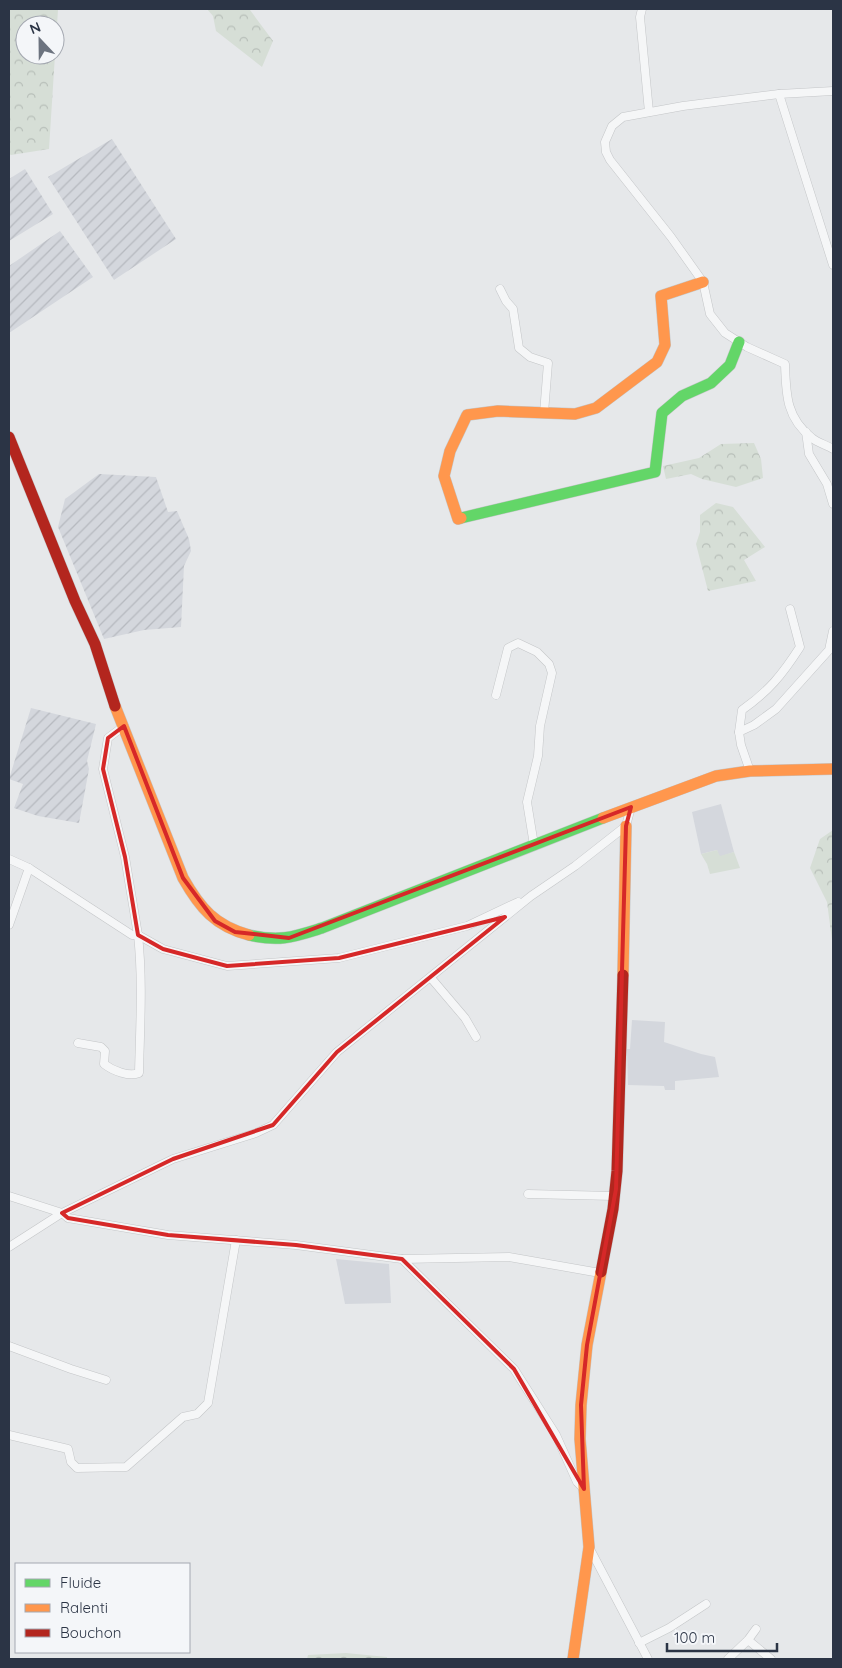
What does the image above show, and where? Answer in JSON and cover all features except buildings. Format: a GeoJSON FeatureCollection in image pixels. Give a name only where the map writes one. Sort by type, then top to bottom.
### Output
{"type":"FeatureCollection","features":[{"type":"Feature","properties":{"kind":"street"},"geometry":{"type":"LineString","coordinates":[[642,9],[640,17],[649,112]]}},
{"type":"Feature","properties":{"kind":"street"},"geometry":{"type":"LineString","coordinates":[[833,91],[779,94],[683,106],[623,117],[612,126],[605,142],[606,152],[610,160],[671,237],[703,282],[710,314],[726,333],[739,342],[785,364],[786,398],[794,419],[812,438],[833,449]]}},
{"type":"Feature","properties":{"kind":"street"},"geometry":{"type":"LineString","coordinates":[[779,94],[833,266]]}},
{"type":"Feature","properties":{"kind":"street"},"geometry":{"type":"LineString","coordinates":[[703,282],[661,296],[664,345],[656,362],[596,408],[575,414],[498,411],[467,415],[450,451],[444,476],[458,520],[655,472],[662,413],[682,396],[711,383],[730,366],[739,342]]}},
{"type":"Feature","properties":{"kind":"street"},"geometry":{"type":"LineString","coordinates":[[500,289],[506,301],[513,309],[519,348],[530,357],[548,363],[544,413]]}},
{"type":"Feature","properties":{"kind":"street"},"geometry":{"type":"LineString","coordinates":[[806,431],[809,454],[827,484],[833,504]]}},
{"type":"Feature","properties":{"kind":"street"},"geometry":{"type":"LineString","coordinates":[[9,436],[54,544],[75,601],[95,644],[110,692],[186,885],[196,901],[210,917],[235,932],[265,938],[289,938],[322,928],[631,807],[716,776],[750,771],[833,768]]}},
{"type":"Feature","properties":{"kind":"street"},"geometry":{"type":"LineString","coordinates":[[750,771],[741,745],[739,732],[742,710],[759,698],[783,674],[800,647],[790,609]]}},
{"type":"Feature","properties":{"kind":"street"},"geometry":{"type":"LineString","coordinates":[[739,732],[754,725],[776,709],[829,650],[833,631]]}},
{"type":"Feature","properties":{"kind":"street"},"geometry":{"type":"LineString","coordinates":[[496,695],[508,648],[513,645],[518,643],[537,652],[549,664],[552,673],[540,726],[538,756],[528,802],[534,845]]}},
{"type":"Feature","properties":{"kind":"street"},"geometry":{"type":"LineString","coordinates":[[78,1043],[101,1047],[105,1051],[104,1064],[108,1067],[127,1074],[137,1075],[139,1073],[141,1042],[138,935],[125,857],[103,769],[108,738],[124,726]]}},
{"type":"Feature","properties":{"kind":"street"},"geometry":{"type":"LineString","coordinates":[[573,1659],[589,1547],[580,1439],[581,1405],[587,1345],[614,1196],[620,1070],[626,826],[631,807]]}},
{"type":"Feature","properties":{"kind":"street"},"geometry":{"type":"LineString","coordinates":[[9,1247],[62,1213],[173,1159],[256,1133],[273,1125],[337,1052],[531,896],[575,866],[626,826]]}},
{"type":"Feature","properties":{"kind":"street"},"geometry":{"type":"LineString","coordinates":[[9,859],[29,868],[132,934],[138,935],[164,949],[227,966],[339,958],[467,926],[531,896]]}},
{"type":"Feature","properties":{"kind":"street"},"geometry":{"type":"LineString","coordinates":[[9,925],[29,868]]}},
{"type":"Feature","properties":{"kind":"street"},"geometry":{"type":"LineString","coordinates":[[431,978],[465,1018],[476,1037]]}},
{"type":"Feature","properties":{"kind":"street"},"geometry":{"type":"LineString","coordinates":[[528,1194],[614,1196]]}},
{"type":"Feature","properties":{"kind":"street"},"geometry":{"type":"LineString","coordinates":[[9,1196],[62,1213],[68,1218],[168,1235],[296,1244],[402,1259],[509,1257],[600,1273]]}},
{"type":"Feature","properties":{"kind":"street"},"geometry":{"type":"LineString","coordinates":[[9,1435],[68,1449],[71,1462],[77,1468],[126,1467],[182,1417],[197,1414],[208,1403],[236,1240]]}},
{"type":"Feature","properties":{"kind":"street"},"geometry":{"type":"LineString","coordinates":[[402,1259],[514,1368],[556,1434],[578,1482],[584,1489]]}},
{"type":"Feature","properties":{"kind":"street"},"geometry":{"type":"LineString","coordinates":[[9,1346],[70,1369],[106,1380]]}},
{"type":"Feature","properties":{"kind":"street"},"geometry":{"type":"LineString","coordinates":[[589,1547],[648,1659]]}},
{"type":"Feature","properties":{"kind":"street"},"geometry":{"type":"LineString","coordinates":[[639,1643],[668,1628],[706,1604]]}},
{"type":"Feature","properties":{"kind":"street"},"geometry":{"type":"LineString","coordinates":[[728,1659],[748,1640],[756,1629]]}},
{"type":"Feature","properties":{"kind":"street"},"geometry":{"type":"LineString","coordinates":[[748,1640],[771,1659]]}},
{"type":"Feature","properties":{"kind":"highlighted area"},"geometry":{"type":"Polygon","coordinates":[[[124,726],[183,878],[215,921],[235,932],[289,938],[631,807],[626,826],[616,1189],[587,1345],[581,1405],[584,1489],[514,1369],[402,1259],[296,1245],[168,1235],[68,1218],[62,1213],[173,1159],[273,1125],[337,1052],[505,917],[339,958],[227,966],[163,949],[138,935],[125,857],[103,769],[108,738],[124,726]]]}},
{"type":"Feature","properties":{"kind":"shaded area"},"geometry":{"type":"Polygon","coordinates":[[[112,139],[176,239],[114,280],[48,177],[112,139]]]}},
{"type":"Feature","properties":{"kind":"shaded area"},"geometry":{"type":"Polygon","coordinates":[[[25,169],[53,214],[9,241],[9,179],[25,169]]]}},
{"type":"Feature","properties":{"kind":"shaded area"},"geometry":{"type":"Polygon","coordinates":[[[60,231],[93,277],[9,333],[9,266],[60,231]]]}},
{"type":"Feature","properties":{"kind":"shaded area"},"geometry":{"type":"Polygon","coordinates":[[[99,474],[156,477],[168,512],[177,511],[189,539],[191,551],[184,566],[181,627],[144,630],[104,639],[58,527],[65,499],[99,474]]]}},
{"type":"Feature","properties":{"kind":"shaded area"},"geometry":{"type":"Polygon","coordinates":[[[31,708],[96,724],[87,761],[89,769],[79,823],[38,816],[14,808],[23,784],[9,779],[31,708]]]}},
{"type":"Feature","properties":{"kind":"shaded area"},"geometry":{"type":"Polygon","coordinates":[[[721,804],[734,852],[719,857],[717,850],[701,854],[692,812],[721,804]]]}},
{"type":"Feature","properties":{"kind":"shaded area"},"geometry":{"type":"Polygon","coordinates":[[[632,1020],[665,1022],[664,1042],[715,1057],[719,1077],[675,1081],[675,1090],[665,1090],[664,1086],[628,1085],[627,1049],[630,1049],[632,1020]]]}},
{"type":"Feature","properties":{"kind":"shaded area"},"geometry":{"type":"Polygon","coordinates":[[[336,1259],[389,1264],[391,1303],[345,1304],[336,1259]]]}},
{"type":"Feature","properties":{"kind":"green space"},"geometry":{"type":"Polygon","coordinates":[[[9,9],[58,10],[58,15],[15,15],[15,65],[54,65],[49,149],[9,154],[9,9]]]}},
{"type":"Feature","properties":{"kind":"green space"},"geometry":{"type":"Polygon","coordinates":[[[207,9],[250,10],[273,41],[262,67],[216,31],[213,16],[207,9]]]}},
{"type":"Feature","properties":{"kind":"green space"},"geometry":{"type":"Polygon","coordinates":[[[754,443],[761,459],[763,478],[736,487],[702,479],[691,474],[666,479],[663,466],[699,458],[721,444],[754,443]]]}},
{"type":"Feature","properties":{"kind":"green space"},"geometry":{"type":"Polygon","coordinates":[[[716,503],[733,507],[765,547],[744,560],[756,581],[708,591],[696,544],[700,532],[700,515],[716,503]]]}},
{"type":"Feature","properties":{"kind":"green space"},"geometry":{"type":"Polygon","coordinates":[[[833,830],[833,948],[827,902],[810,868],[820,839],[833,830]]]}},
{"type":"Feature","properties":{"kind":"green space"},"geometry":{"type":"Polygon","coordinates":[[[717,850],[720,856],[734,852],[740,868],[710,874],[701,854],[717,850]]]}},
{"type":"Feature","properties":{"kind":"green space"},"geometry":{"type":"Polygon","coordinates":[[[346,1653],[387,1657],[387,1659],[307,1659],[308,1655],[346,1653]]]}},
{"type":"Feature","properties":{"kind":"traffic: fast"},"geometry":{"type":"LineString","coordinates":[[461,518],[655,472],[662,413],[682,396],[711,383],[730,365],[739,342]]}},
{"type":"Feature","properties":{"kind":"traffic: fast"},"geometry":{"type":"LineString","coordinates":[[249,935],[286,938],[322,928],[603,818]]}},
{"type":"Feature","properties":{"kind":"traffic: slow"},"geometry":{"type":"LineString","coordinates":[[461,518],[458,519],[444,476],[450,451],[467,415],[498,411],[575,414],[596,408],[657,362],[665,345],[661,296],[703,282]]}},
{"type":"Feature","properties":{"kind":"traffic: slow"},"geometry":{"type":"LineString","coordinates":[[115,706],[183,878],[202,907],[218,921],[227,927],[249,935]]}},
{"type":"Feature","properties":{"kind":"traffic: slow"},"geometry":{"type":"LineString","coordinates":[[603,818],[716,776],[750,771],[833,769]]}},
{"type":"Feature","properties":{"kind":"traffic: slow"},"geometry":{"type":"LineString","coordinates":[[623,975],[626,826]]}},
{"type":"Feature","properties":{"kind":"traffic: slow"},"geometry":{"type":"LineString","coordinates":[[573,1659],[589,1547],[580,1439],[581,1405],[587,1345],[601,1272]]}},
{"type":"Feature","properties":{"kind":"traffic: jam"},"geometry":{"type":"LineString","coordinates":[[9,437],[75,601],[95,644],[115,706]]}},
{"type":"Feature","properties":{"kind":"traffic: jam"},"geometry":{"type":"LineString","coordinates":[[601,1272],[613,1209],[617,1171],[623,975]]}}]}
